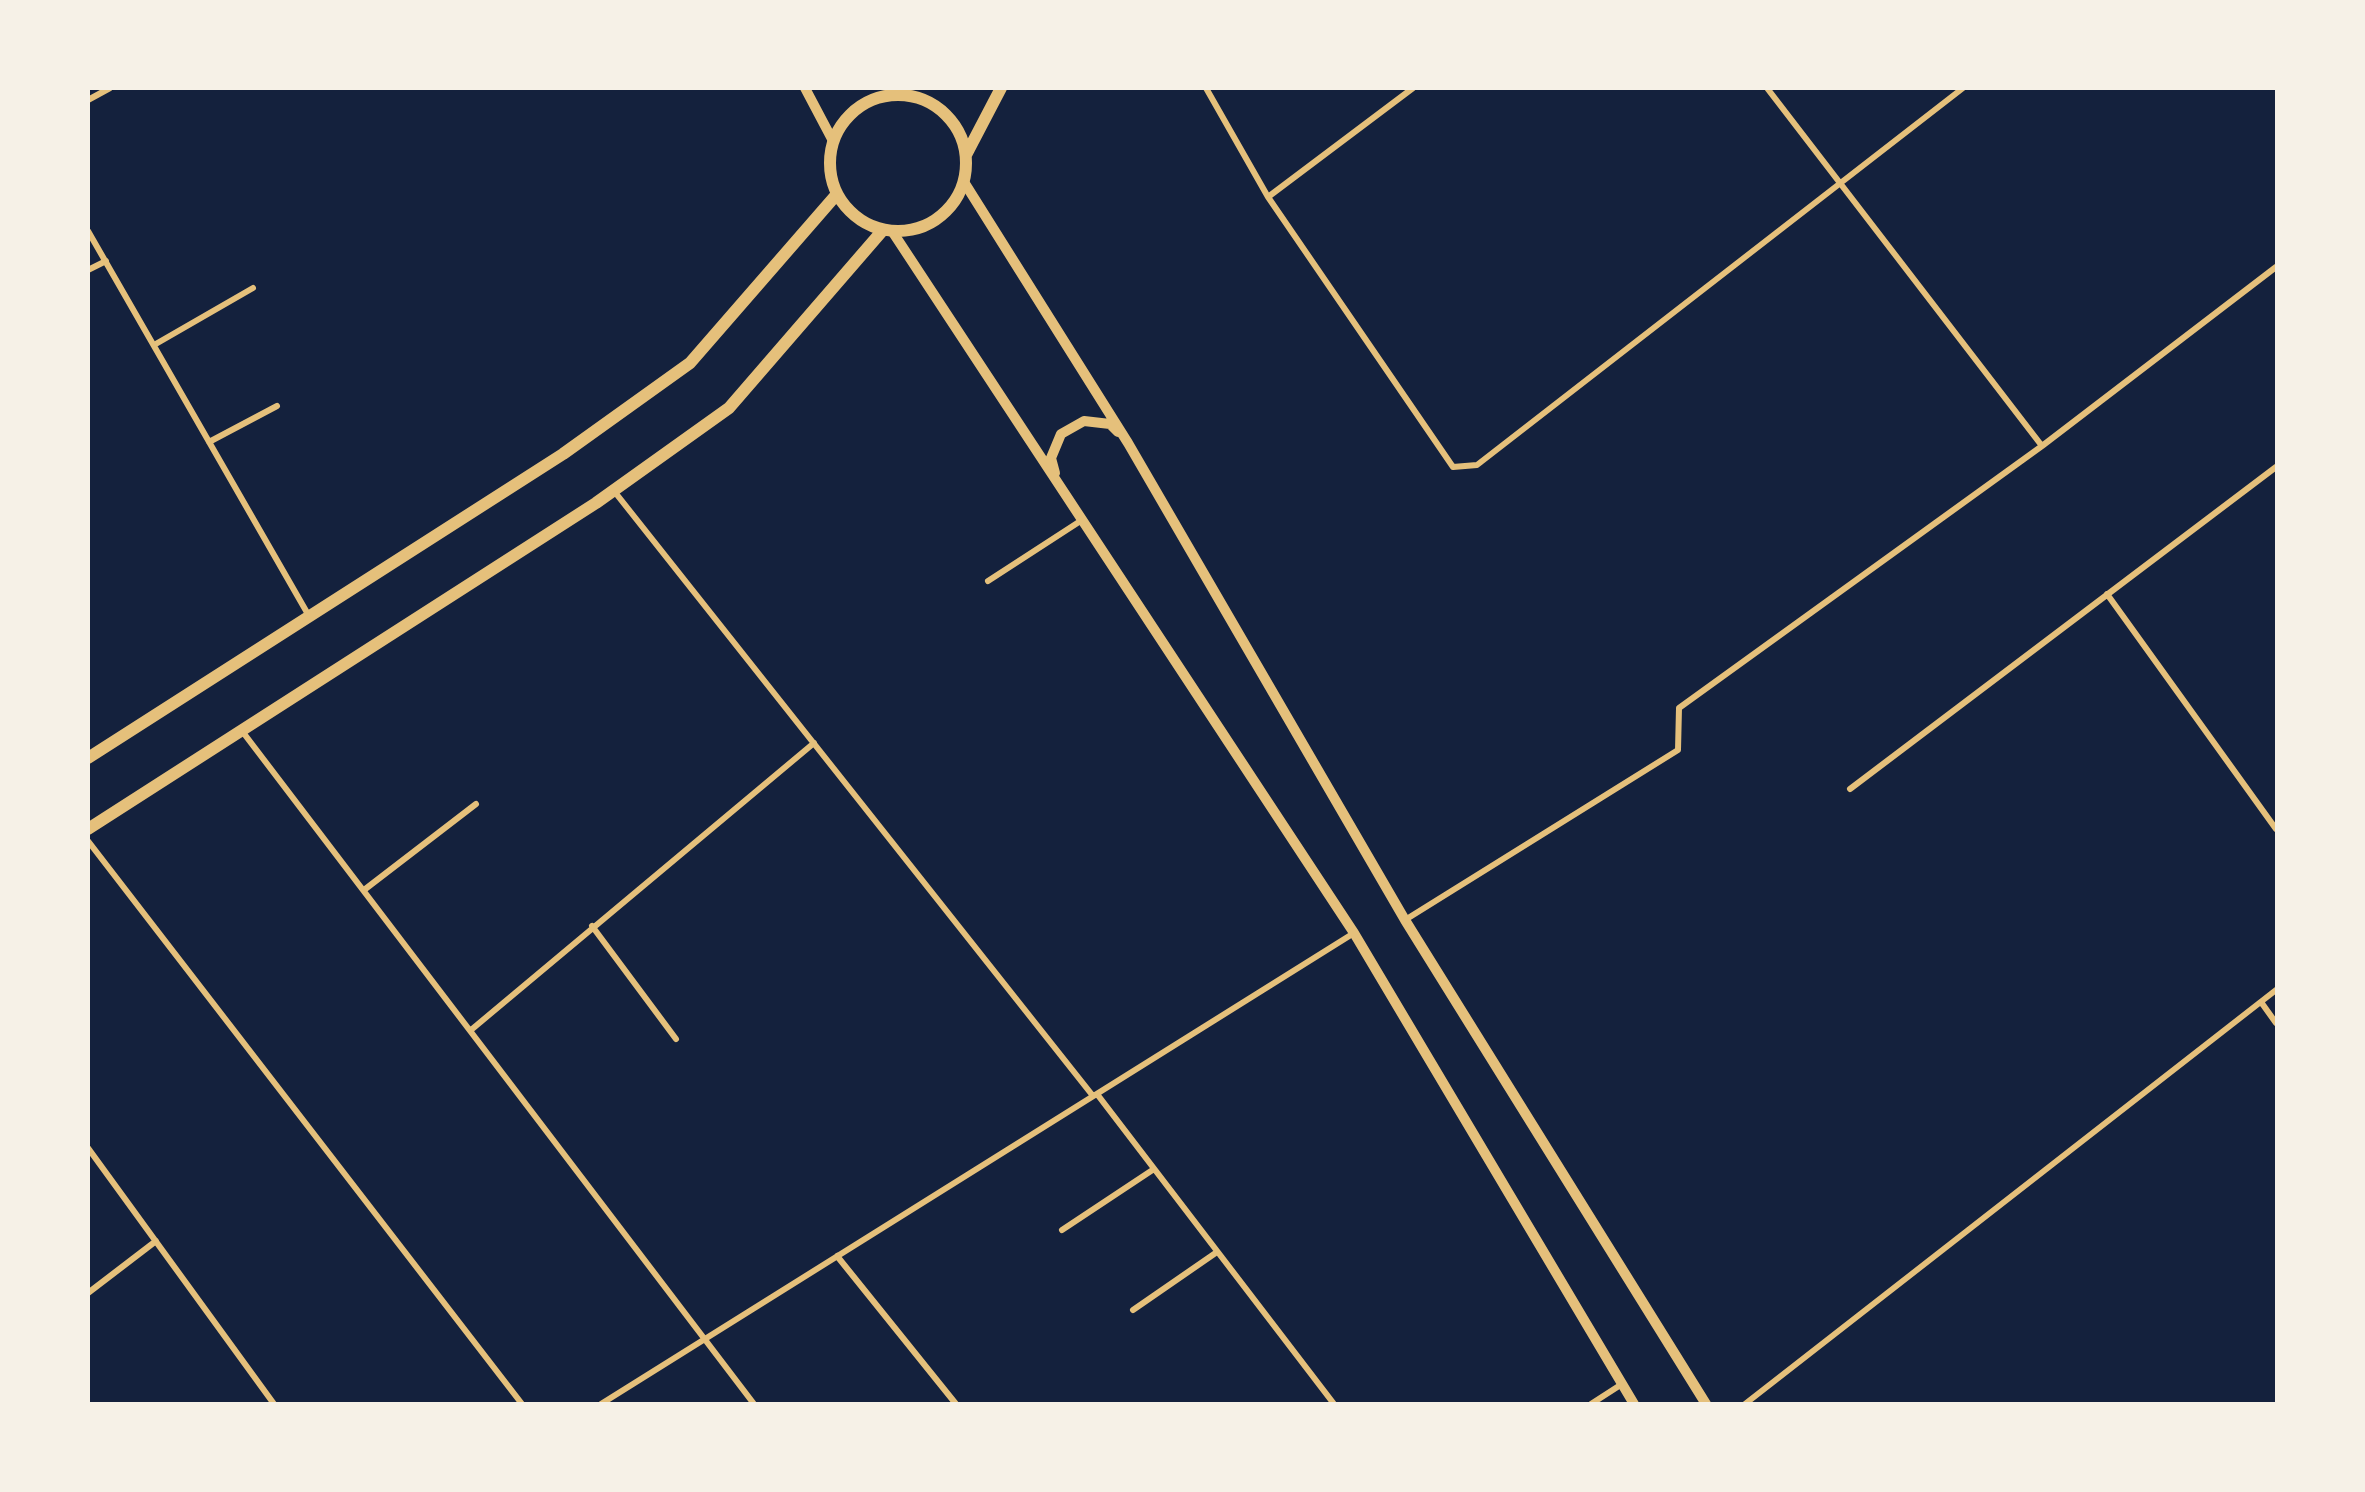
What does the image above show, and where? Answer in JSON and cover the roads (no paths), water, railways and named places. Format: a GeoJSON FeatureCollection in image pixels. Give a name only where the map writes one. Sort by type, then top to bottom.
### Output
{"type":"FeatureCollection","features":[{"type":"Feature","properties":{"kind":"main road"},"geometry":{"type":"LineString","coordinates":[[966,155],[1001,88]]}},
{"type":"Feature","properties":{"kind":"main road"},"geometry":{"type":"LineString","coordinates":[[901,92],[928,101],[947,115],[960,133],[966,155],[964,182],[956,199],[944,213],[929,224],[911,230],[888,231],[864,223],[849,210],[837,194],[831,177],[830,159],[833,141],[850,114],[878,98],[901,92]]}},
{"type":"Feature","properties":{"kind":"main road"},"geometry":{"type":"LineString","coordinates":[[88,758],[563,454],[690,363],[837,194]]}},
{"type":"Feature","properties":{"kind":"main road"},"geometry":{"type":"LineString","coordinates":[[88,829],[614,491],[729,408],[888,231]]}},
{"type":"Feature","properties":{"kind":"street"},"geometry":{"type":"LineString","coordinates":[[88,100],[110,88]]}},
{"type":"Feature","properties":{"kind":"street"},"geometry":{"type":"LineString","coordinates":[[805,88],[833,141]]}},
{"type":"Feature","properties":{"kind":"street"},"geometry":{"type":"LineString","coordinates":[[1206,88],[1268,197],[1453,467],[1477,465],[1963,88]]}},
{"type":"Feature","properties":{"kind":"street"},"geometry":{"type":"LineString","coordinates":[[1268,197],[1413,88]]}},
{"type":"Feature","properties":{"kind":"street"},"geometry":{"type":"LineString","coordinates":[[1767,88],[2042,447]]}},
{"type":"Feature","properties":{"kind":"street"},"geometry":{"type":"LineString","coordinates":[[964,182],[1128,443],[1405,920],[1706,1404]]}},
{"type":"Feature","properties":{"kind":"street"},"geometry":{"type":"LineString","coordinates":[[88,231],[309,617]]}},
{"type":"Feature","properties":{"kind":"street"},"geometry":{"type":"LineString","coordinates":[[888,231],[1354,933],[1634,1404]]}},
{"type":"Feature","properties":{"kind":"street"},"geometry":{"type":"LineString","coordinates":[[88,270],[106,261]]}},
{"type":"Feature","properties":{"kind":"street"},"geometry":{"type":"LineString","coordinates":[[1405,920],[1678,750],[1679,708],[2042,447],[2277,267]]}},
{"type":"Feature","properties":{"kind":"street"},"geometry":{"type":"LineString","coordinates":[[154,345],[253,288]]}},
{"type":"Feature","properties":{"kind":"street"},"geometry":{"type":"LineString","coordinates":[[209,442],[277,406]]}},
{"type":"Feature","properties":{"kind":"street"},"geometry":{"type":"LineString","coordinates":[[1058,484],[1051,458],[1061,434],[1084,421],[1110,424],[1128,443]]}},
{"type":"Feature","properties":{"kind":"street"},"geometry":{"type":"LineString","coordinates":[[1850,789],[2277,467]]}},
{"type":"Feature","properties":{"kind":"street"},"geometry":{"type":"LineString","coordinates":[[614,491],[1154,1169],[1334,1404]]}},
{"type":"Feature","properties":{"kind":"street"},"geometry":{"type":"LineString","coordinates":[[988,581],[1082,520]]}},
{"type":"Feature","properties":{"kind":"street"},"geometry":{"type":"LineString","coordinates":[[2107,594],[2277,830]]}},
{"type":"Feature","properties":{"kind":"street"},"geometry":{"type":"LineString","coordinates":[[242,730],[754,1404]]}},
{"type":"Feature","properties":{"kind":"street"},"geometry":{"type":"LineString","coordinates":[[471,1030],[592,926],[814,743]]}},
{"type":"Feature","properties":{"kind":"street"},"geometry":{"type":"LineString","coordinates":[[364,890],[476,804]]}},
{"type":"Feature","properties":{"kind":"street"},"geometry":{"type":"LineString","coordinates":[[88,841],[522,1404]]}},
{"type":"Feature","properties":{"kind":"street"},"geometry":{"type":"LineString","coordinates":[[592,926],[676,1039]]}},
{"type":"Feature","properties":{"kind":"street"},"geometry":{"type":"LineString","coordinates":[[602,1404],[1354,933]]}},
{"type":"Feature","properties":{"kind":"street"},"geometry":{"type":"LineString","coordinates":[[1745,1404],[2277,990]]}},
{"type":"Feature","properties":{"kind":"street"},"geometry":{"type":"LineString","coordinates":[[2261,1002],[2277,1023]]}},
{"type":"Feature","properties":{"kind":"street"},"geometry":{"type":"LineString","coordinates":[[88,1148],[274,1404]]}},
{"type":"Feature","properties":{"kind":"street"},"geometry":{"type":"LineString","coordinates":[[1062,1230],[1154,1169]]}},
{"type":"Feature","properties":{"kind":"street"},"geometry":{"type":"LineString","coordinates":[[88,1293],[156,1241]]}},
{"type":"Feature","properties":{"kind":"street"},"geometry":{"type":"LineString","coordinates":[[1133,1310],[1217,1252]]}},
{"type":"Feature","properties":{"kind":"street"},"geometry":{"type":"LineString","coordinates":[[837,1256],[956,1404]]}},
{"type":"Feature","properties":{"kind":"street"},"geometry":{"type":"LineString","coordinates":[[1591,1404],[1622,1384]]}}]}
